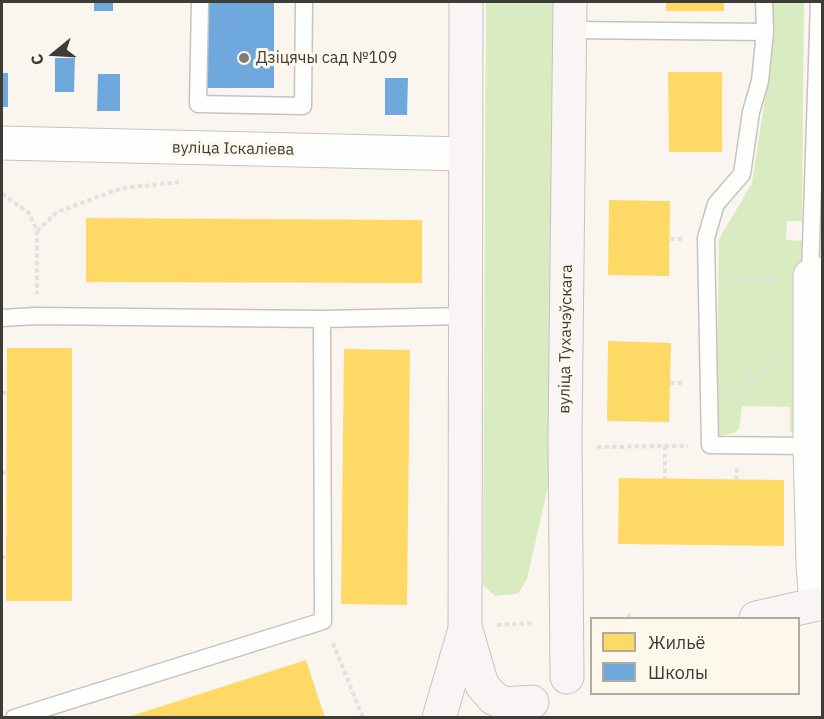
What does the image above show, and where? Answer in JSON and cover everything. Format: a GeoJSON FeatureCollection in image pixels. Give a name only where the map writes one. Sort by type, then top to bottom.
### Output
{"type":"FeatureCollection","features":[{"type":"Feature","properties":{"kind":"street"},"geometry":{"type":"LineString","coordinates":[[466,2],[465,627],[482,685],[493,698],[506,704],[522,710],[579,670]]}},
{"type":"Feature","properties":{"kind":"street","name":"вуліца Тухачэўскага"},"geometry":{"type":"LineString","coordinates":[[570,16],[565,620],[579,670]]}},
{"type":"Feature","properties":{"kind":"street","name":"вуліца Іскаліева"},"geometry":{"type":"LineString","coordinates":[[2,143],[465,154]]}},
{"type":"Feature","properties":{"kind":"street"},"geometry":{"type":"LineString","coordinates":[[760,617],[819,604],[813,564],[810,446],[809,329],[816,275]]}},
{"type":"Feature","properties":{"kind":"street"},"geometry":{"type":"LineString","coordinates":[[439,717],[465,627]]}},
{"type":"Feature","properties":{"kind":"lane"},"geometry":{"type":"LineString","coordinates":[[200,2],[198,104],[303,106],[304,2]]}},
{"type":"Feature","properties":{"kind":"lane"},"geometry":{"type":"LineString","coordinates":[[764,2],[765,32],[760,81],[751,112],[742,174],[716,204],[706,238],[710,445],[810,446]]}},
{"type":"Feature","properties":{"kind":"lane"},"geometry":{"type":"LineString","coordinates":[[816,275],[819,2]]}},
{"type":"Feature","properties":{"kind":"lane"},"geometry":{"type":"LineString","coordinates":[[570,16],[765,32]]}},
{"type":"Feature","properties":{"kind":"lane"},"geometry":{"type":"LineString","coordinates":[[2,318],[36,316],[322,319],[464,316]]}},
{"type":"Feature","properties":{"kind":"lane"},"geometry":{"type":"LineString","coordinates":[[14,717],[323,621],[322,319]]}},
{"type":"Feature","properties":{"kind":"path"},"geometry":{"type":"LineString","coordinates":[[37,231],[57,212],[122,188],[188,181]]}},
{"type":"Feature","properties":{"kind":"path"},"geometry":{"type":"LineString","coordinates":[[2,194],[28,213],[37,231],[36,316]]}},
{"type":"Feature","properties":{"kind":"path"},"geometry":{"type":"LineString","coordinates":[[706,281],[816,275]]}},
{"type":"Feature","properties":{"kind":"path"},"geometry":{"type":"LineString","coordinates":[[708,420],[809,329]]}},
{"type":"Feature","properties":{"kind":"path"},"geometry":{"type":"LineString","coordinates":[[594,447],[710,445]]}},
{"type":"Feature","properties":{"kind":"path"},"geometry":{"type":"LineString","coordinates":[[664,446],[665,479]]}},
{"type":"Feature","properties":{"kind":"path"},"geometry":{"type":"LineString","coordinates":[[465,627],[565,620]]}},
{"type":"Feature","properties":{"kind":"path"},"geometry":{"type":"LineString","coordinates":[[323,621],[363,717]]}},
{"type":"Feature","properties":{"kind":"green space"},"geometry":{"type":"Polygon","coordinates":[[[486,2],[555,2],[550,478],[527,579],[518,594],[495,596],[483,585],[486,2]]]}},
{"type":"Feature","properties":{"kind":"green space"},"geometry":{"type":"Polygon","coordinates":[[[770,2],[804,2],[802,221],[787,221],[786,240],[802,241],[801,432],[790,432],[790,407],[742,406],[739,429],[734,433],[719,436],[716,423],[719,239],[752,183],[772,54],[770,2]]]}},
{"type":"Feature","properties":{"kind":"building: Жильё"},"geometry":{"type":"Polygon","coordinates":[[[666,2],[724,2],[724,11],[666,11],[666,2]]]}},
{"type":"Feature","properties":{"kind":"building: Жильё"},"geometry":{"type":"Polygon","coordinates":[[[668,72],[722,72],[722,152],[669,152],[668,72]]]}},
{"type":"Feature","properties":{"kind":"building: Жильё"},"geometry":{"type":"Polygon","coordinates":[[[609,200],[670,201],[669,276],[608,275],[609,200]]]}},
{"type":"Feature","properties":{"kind":"building: Жильё"},"geometry":{"type":"Polygon","coordinates":[[[86,218],[422,220],[422,283],[86,282],[86,218]]]}},
{"type":"Feature","properties":{"kind":"building: Жильё"},"geometry":{"type":"Polygon","coordinates":[[[608,341],[671,343],[669,422],[607,421],[608,341]]]}},
{"type":"Feature","properties":{"kind":"building: Жильё"},"geometry":{"type":"Polygon","coordinates":[[[7,348],[72,348],[72,601],[6,601],[7,348]]]}},
{"type":"Feature","properties":{"kind":"building: Жильё"},"geometry":{"type":"Polygon","coordinates":[[[344,349],[410,350],[407,605],[341,604],[344,349]]]}},
{"type":"Feature","properties":{"kind":"building: Жильё"},"geometry":{"type":"Polygon","coordinates":[[[619,478],[784,480],[784,546],[618,544],[619,478]]]}},
{"type":"Feature","properties":{"kind":"building: Жильё"},"geometry":{"type":"Polygon","coordinates":[[[306,660],[325,718],[128,718],[128,717],[306,660]]]}},
{"type":"Feature","properties":{"kind":"building: Школы"},"geometry":{"type":"Polygon","coordinates":[[[94,2],[113,2],[113,11],[94,11],[94,2]]]}},
{"type":"Feature","properties":{"kind":"building: Школы"},"geometry":{"type":"Polygon","coordinates":[[[206,2],[274,2],[274,88],[207,88],[206,2]]]}},
{"type":"Feature","properties":{"kind":"building: Школы"},"geometry":{"type":"Polygon","coordinates":[[[55,58],[75,58],[74,92],[55,92],[55,58]]]}},
{"type":"Feature","properties":{"kind":"building: Школы"},"geometry":{"type":"Polygon","coordinates":[[[2,73],[8,73],[8,107],[2,107],[2,73]]]}},
{"type":"Feature","properties":{"kind":"building: Школы"},"geometry":{"type":"Polygon","coordinates":[[[98,74],[120,74],[120,111],[97,111],[98,74]]]}},
{"type":"Feature","properties":{"kind":"building: Школы"},"geometry":{"type":"Polygon","coordinates":[[[385,78],[408,78],[407,115],[385,115],[385,78]]]}},
{"type":"Feature","properties":{"kind":"place","name":"Дзіцячы сад №109"},"geometry":{"type":"Point","coordinates":[244,58]}}]}
